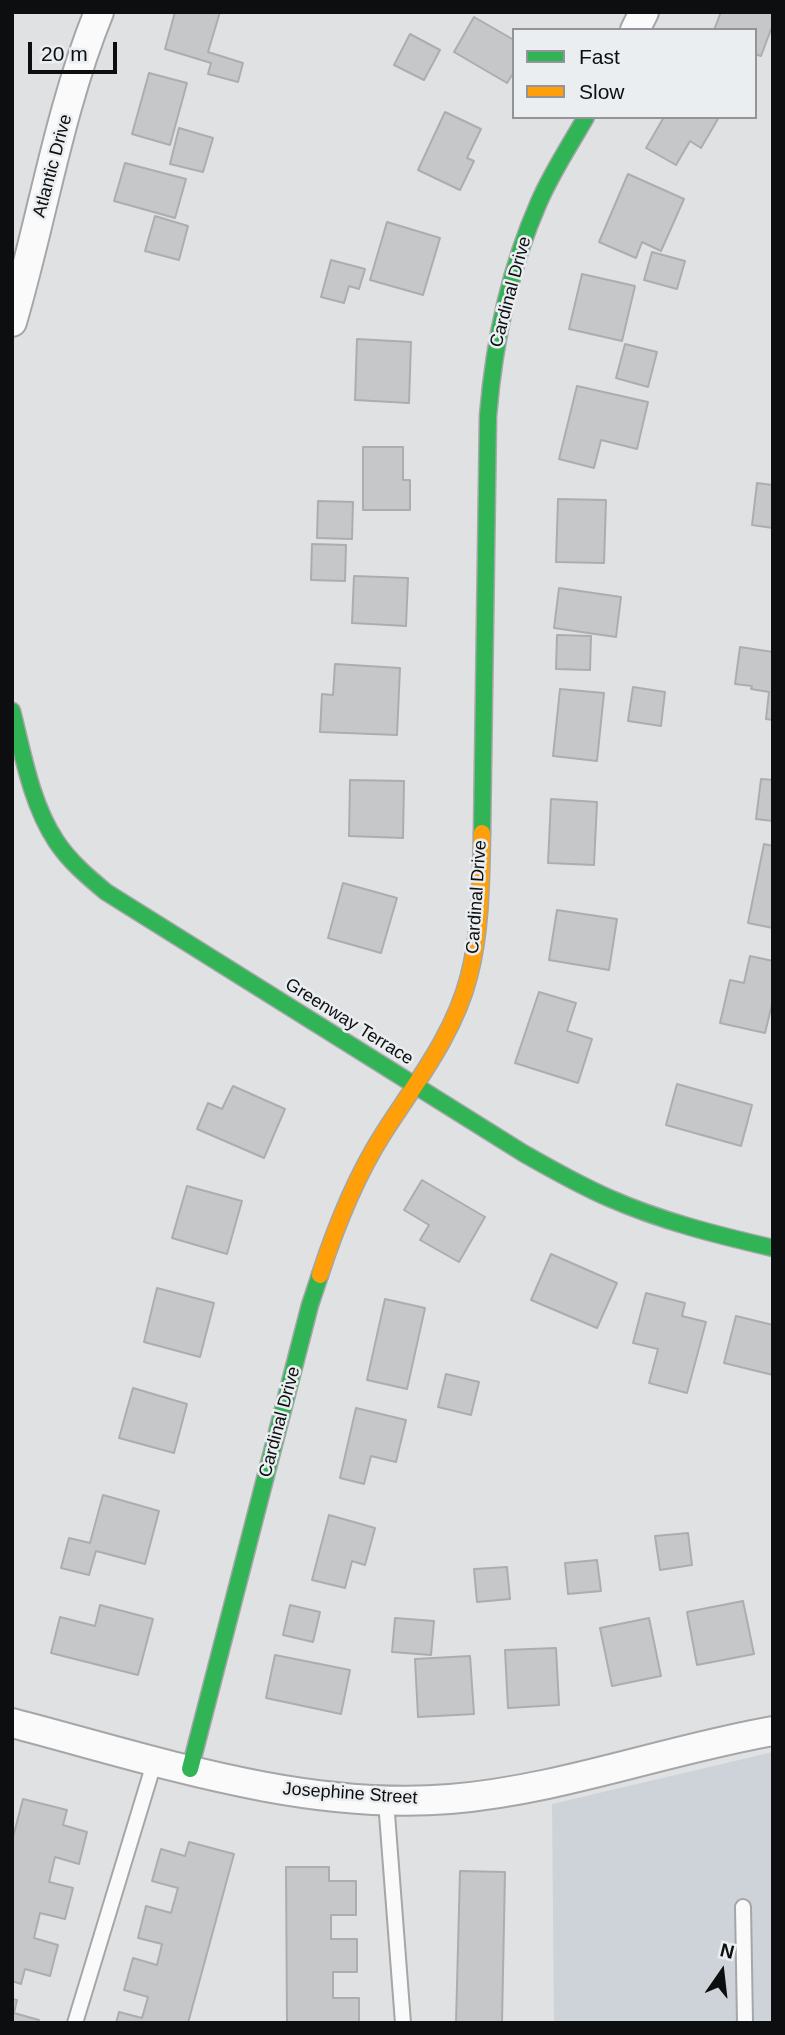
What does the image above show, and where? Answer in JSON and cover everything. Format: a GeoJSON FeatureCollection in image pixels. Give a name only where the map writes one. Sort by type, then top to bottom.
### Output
{"type":"FeatureCollection","features":[{"type":"Feature","properties":{"kind":"street","name":"Atlantic Drive"},"geometry":{"type":"LineString","coordinates":[[12,322],[73,89],[99,12]]}},
{"type":"Feature","properties":{"kind":"street"},"geometry":{"type":"LineString","coordinates":[[636,28],[644,12]]}},
{"type":"Feature","properties":{"kind":"street","name":"Cardinal Drive"},"geometry":{"type":"LineString","coordinates":[[190,1769],[310,1305],[330,1245],[349,1198],[382,1136],[416,1087],[453,1021],[469,977],[476,939],[481,877],[488,416],[491,376],[499,322],[519,251],[541,200],[585,119]]}},
{"type":"Feature","properties":{"kind":"street","name":"Greenway Terrace"},"geometry":{"type":"LineString","coordinates":[[12,711],[37,800],[51,833],[80,870],[106,892],[523,1153],[591,1190],[720,1237],[773,1248]]}},
{"type":"Feature","properties":{"kind":"street","name":"Josephine Street"},"geometry":{"type":"LineString","coordinates":[[12,1723],[243,1783],[318,1796],[386,1801],[451,1799],[510,1792],[773,1731]]}},
{"type":"Feature","properties":{"kind":"lane"},"geometry":{"type":"LineString","coordinates":[[75,2023],[155,1760]]}},
{"type":"Feature","properties":{"kind":"lane"},"geometry":{"type":"LineString","coordinates":[[386,1801],[403,2023]]}},
{"type":"Feature","properties":{"kind":"lane"},"geometry":{"type":"LineString","coordinates":[[743,1907],[745,2023]]}},
{"type":"Feature","properties":{"kind":"shaded area"},"geometry":{"type":"Polygon","coordinates":[[[773,1752],[773,2023],[554,2023],[552,1804],[773,1752]]]}},
{"type":"Feature","properties":{"kind":"building"},"geometry":{"type":"Polygon","coordinates":[[[175,12],[220,12],[208,52],[243,63],[238,82],[208,74],[211,63],[165,49],[175,12]]]}},
{"type":"Feature","properties":{"kind":"building"},"geometry":{"type":"Polygon","coordinates":[[[721,12],[773,12],[773,24],[761,56],[757,55],[757,28],[715,28],[721,12]]]}},
{"type":"Feature","properties":{"kind":"building"},"geometry":{"type":"Polygon","coordinates":[[[474,17],[512,39],[512,75],[507,83],[454,52],[474,17]]]}},
{"type":"Feature","properties":{"kind":"building"},"geometry":{"type":"Polygon","coordinates":[[[410,34],[440,50],[424,80],[394,65],[410,34]]]}},
{"type":"Feature","properties":{"kind":"building"},"geometry":{"type":"Polygon","coordinates":[[[149,73],[187,83],[170,145],[132,134],[149,73]]]}},
{"type":"Feature","properties":{"kind":"building"},"geometry":{"type":"Polygon","coordinates":[[[445,112],[481,129],[467,158],[474,161],[460,190],[418,170],[445,112]]]}},
{"type":"Feature","properties":{"kind":"building"},"geometry":{"type":"Polygon","coordinates":[[[663,119],[718,119],[701,148],[690,141],[676,165],[646,148],[663,119]]]}},
{"type":"Feature","properties":{"kind":"building"},"geometry":{"type":"Polygon","coordinates":[[[179,128],[213,138],[203,172],[170,164],[179,128]]]}},
{"type":"Feature","properties":{"kind":"building"},"geometry":{"type":"Polygon","coordinates":[[[125,163],[186,179],[175,218],[114,201],[125,163]]]}},
{"type":"Feature","properties":{"kind":"building"},"geometry":{"type":"Polygon","coordinates":[[[628,174],[684,199],[661,251],[642,242],[636,258],[599,242],[628,174]]]}},
{"type":"Feature","properties":{"kind":"building"},"geometry":{"type":"Polygon","coordinates":[[[155,216],[188,226],[179,260],[145,251],[155,216]]]}},
{"type":"Feature","properties":{"kind":"building"},"geometry":{"type":"Polygon","coordinates":[[[387,222],[440,238],[423,295],[370,280],[387,222]]]}},
{"type":"Feature","properties":{"kind":"building"},"geometry":{"type":"Polygon","coordinates":[[[652,252],[685,261],[677,289],[644,280],[652,252]]]}},
{"type":"Feature","properties":{"kind":"building"},"geometry":{"type":"Polygon","coordinates":[[[331,260],[365,269],[359,289],[349,286],[344,303],[321,297],[331,260]]]}},
{"type":"Feature","properties":{"kind":"building"},"geometry":{"type":"Polygon","coordinates":[[[582,274],[635,286],[622,341],[569,329],[582,274]]]}},
{"type":"Feature","properties":{"kind":"building"},"geometry":{"type":"Polygon","coordinates":[[[357,339],[411,342],[409,403],[355,400],[357,339]]]}},
{"type":"Feature","properties":{"kind":"building"},"geometry":{"type":"Polygon","coordinates":[[[625,344],[657,352],[648,387],[616,378],[625,344]]]}},
{"type":"Feature","properties":{"kind":"building"},"geometry":{"type":"Polygon","coordinates":[[[577,386],[648,402],[637,449],[601,440],[594,468],[559,459],[577,386]]]}},
{"type":"Feature","properties":{"kind":"building"},"geometry":{"type":"Polygon","coordinates":[[[363,447],[403,447],[403,480],[410,480],[410,510],[363,510],[363,447]]]}},
{"type":"Feature","properties":{"kind":"building"},"geometry":{"type":"Polygon","coordinates":[[[757,483],[773,485],[773,528],[752,525],[757,483]]]}},
{"type":"Feature","properties":{"kind":"building"},"geometry":{"type":"Polygon","coordinates":[[[558,499],[606,500],[604,563],[556,562],[558,499]]]}},
{"type":"Feature","properties":{"kind":"building"},"geometry":{"type":"Polygon","coordinates":[[[318,501],[353,502],[352,539],[317,538],[318,501]]]}},
{"type":"Feature","properties":{"kind":"building"},"geometry":{"type":"Polygon","coordinates":[[[312,544],[346,545],[345,581],[311,580],[312,544]]]}},
{"type":"Feature","properties":{"kind":"building"},"geometry":{"type":"Polygon","coordinates":[[[354,576],[408,578],[406,626],[352,623],[354,576]]]}},
{"type":"Feature","properties":{"kind":"building"},"geometry":{"type":"Polygon","coordinates":[[[559,588],[621,597],[616,637],[554,628],[559,588]]]}},
{"type":"Feature","properties":{"kind":"building"},"geometry":{"type":"Polygon","coordinates":[[[557,635],[591,636],[590,670],[556,669],[557,635]]]}},
{"type":"Feature","properties":{"kind":"building"},"geometry":{"type":"Polygon","coordinates":[[[740,647],[773,652],[773,720],[766,719],[769,692],[735,684],[740,647]]]}},
{"type":"Feature","properties":{"kind":"building"},"geometry":{"type":"Polygon","coordinates":[[[335,664],[400,668],[397,735],[320,732],[322,694],[333,695],[335,664]]]}},
{"type":"Feature","properties":{"kind":"building"},"geometry":{"type":"Polygon","coordinates":[[[633,687],[665,692],[661,726],[628,721],[633,687]]]}},
{"type":"Feature","properties":{"kind":"building"},"geometry":{"type":"Polygon","coordinates":[[[560,689],[604,693],[597,761],[553,756],[560,689]]]}},
{"type":"Feature","properties":{"kind":"building"},"geometry":{"type":"Polygon","coordinates":[[[761,779],[773,780],[773,821],[756,819],[761,779]]]}},
{"type":"Feature","properties":{"kind":"building"},"geometry":{"type":"Polygon","coordinates":[[[350,780],[404,781],[403,838],[349,836],[350,780]]]}},
{"type":"Feature","properties":{"kind":"building"},"geometry":{"type":"Polygon","coordinates":[[[551,799],[597,802],[594,865],[548,863],[551,799]]]}},
{"type":"Feature","properties":{"kind":"building"},"geometry":{"type":"Polygon","coordinates":[[[764,844],[773,846],[773,928],[748,923],[764,844]]]}},
{"type":"Feature","properties":{"kind":"building"},"geometry":{"type":"Polygon","coordinates":[[[343,883],[397,898],[381,953],[328,938],[343,883]]]}},
{"type":"Feature","properties":{"kind":"building"},"geometry":{"type":"Polygon","coordinates":[[[557,910],[617,919],[609,970],[549,960],[557,910]]]}},
{"type":"Feature","properties":{"kind":"building"},"geometry":{"type":"Polygon","coordinates":[[[750,956],[773,961],[773,1000],[765,1033],[720,1023],[730,980],[744,983],[750,956]]]}},
{"type":"Feature","properties":{"kind":"building"},"geometry":{"type":"Polygon","coordinates":[[[539,992],[576,1003],[567,1031],[592,1039],[578,1083],[515,1063],[539,992]]]}},
{"type":"Feature","properties":{"kind":"building"},"geometry":{"type":"Polygon","coordinates":[[[677,1084],[752,1105],[741,1146],[666,1125],[677,1084]]]}},
{"type":"Feature","properties":{"kind":"building"},"geometry":{"type":"Polygon","coordinates":[[[233,1086],[285,1109],[264,1158],[197,1129],[208,1103],[222,1109],[233,1086]]]}},
{"type":"Feature","properties":{"kind":"building"},"geometry":{"type":"Polygon","coordinates":[[[422,1180],[485,1217],[459,1262],[420,1240],[429,1225],[404,1210],[422,1180]]]}},
{"type":"Feature","properties":{"kind":"building"},"geometry":{"type":"Polygon","coordinates":[[[187,1186],[242,1201],[227,1254],[172,1238],[187,1186]]]}},
{"type":"Feature","properties":{"kind":"building"},"geometry":{"type":"Polygon","coordinates":[[[551,1254],[617,1283],[597,1328],[531,1300],[551,1254]]]}},
{"type":"Feature","properties":{"kind":"building"},"geometry":{"type":"Polygon","coordinates":[[[157,1288],[214,1303],[200,1357],[144,1342],[157,1288]]]}},
{"type":"Feature","properties":{"kind":"building"},"geometry":{"type":"Polygon","coordinates":[[[646,1293],[685,1303],[682,1316],[706,1322],[687,1393],[649,1383],[658,1349],[633,1343],[646,1293]]]}},
{"type":"Feature","properties":{"kind":"building"},"geometry":{"type":"Polygon","coordinates":[[[385,1299],[425,1308],[407,1389],[367,1380],[385,1299]]]}},
{"type":"Feature","properties":{"kind":"building"},"geometry":{"type":"Polygon","coordinates":[[[736,1316],[773,1325],[773,1375],[724,1363],[736,1316]]]}},
{"type":"Feature","properties":{"kind":"building"},"geometry":{"type":"Polygon","coordinates":[[[446,1374],[479,1382],[471,1415],[438,1407],[446,1374]]]}},
{"type":"Feature","properties":{"kind":"building"},"geometry":{"type":"Polygon","coordinates":[[[133,1388],[187,1404],[174,1453],[119,1438],[133,1388]]]}},
{"type":"Feature","properties":{"kind":"building"},"geometry":{"type":"Polygon","coordinates":[[[356,1408],[406,1420],[396,1462],[371,1456],[364,1484],[340,1478],[356,1408]]]}},
{"type":"Feature","properties":{"kind":"building"},"geometry":{"type":"Polygon","coordinates":[[[103,1495],[159,1511],[145,1564],[96,1551],[89,1575],[61,1568],[69,1538],[90,1543],[103,1495]]]}},
{"type":"Feature","properties":{"kind":"building"},"geometry":{"type":"Polygon","coordinates":[[[329,1515],[375,1528],[365,1565],[352,1561],[345,1588],[312,1580],[329,1515]]]}},
{"type":"Feature","properties":{"kind":"building"},"geometry":{"type":"Polygon","coordinates":[[[688,1533],[692,1565],[660,1570],[655,1536],[688,1533]]]}},
{"type":"Feature","properties":{"kind":"building"},"geometry":{"type":"Polygon","coordinates":[[[597,1560],[601,1591],[568,1594],[565,1563],[597,1560]]]}},
{"type":"Feature","properties":{"kind":"building"},"geometry":{"type":"Polygon","coordinates":[[[507,1567],[510,1599],[477,1602],[474,1569],[507,1567]]]}},
{"type":"Feature","properties":{"kind":"building"},"geometry":{"type":"Polygon","coordinates":[[[743,1601],[754,1654],[697,1665],[687,1612],[743,1601]]]}},
{"type":"Feature","properties":{"kind":"building"},"geometry":{"type":"Polygon","coordinates":[[[100,1605],[153,1619],[138,1675],[51,1653],[60,1617],[95,1626],[100,1605]]]}},
{"type":"Feature","properties":{"kind":"building"},"geometry":{"type":"Polygon","coordinates":[[[290,1605],[320,1612],[313,1642],[283,1635],[290,1605]]]}},
{"type":"Feature","properties":{"kind":"building"},"geometry":{"type":"Polygon","coordinates":[[[395,1618],[434,1621],[431,1655],[392,1652],[395,1618]]]}},
{"type":"Feature","properties":{"kind":"building"},"geometry":{"type":"Polygon","coordinates":[[[649,1618],[661,1676],[612,1686],[600,1628],[649,1618]]]}},
{"type":"Feature","properties":{"kind":"building"},"geometry":{"type":"Polygon","coordinates":[[[556,1648],[559,1705],[508,1708],[505,1650],[556,1648]]]}},
{"type":"Feature","properties":{"kind":"building"},"geometry":{"type":"Polygon","coordinates":[[[275,1655],[350,1670],[341,1714],[266,1698],[275,1655]]]}},
{"type":"Feature","properties":{"kind":"building"},"geometry":{"type":"Polygon","coordinates":[[[470,1656],[474,1714],[418,1717],[415,1659],[470,1656]]]}},
{"type":"Feature","properties":{"kind":"building"},"geometry":{"type":"Polygon","coordinates":[[[23,1799],[67,1810],[63,1825],[87,1832],[79,1864],[55,1857],[49,1882],[73,1888],[65,1919],[40,1913],[34,1938],[58,1945],[50,1976],[25,1969],[21,1984],[12,1981],[12,1841],[23,1799]]]}},
{"type":"Feature","properties":{"kind":"building"},"geometry":{"type":"Polygon","coordinates":[[[189,1842],[234,1854],[188,2023],[116,2023],[119,2012],[142,2018],[148,1997],[124,1990],[133,1958],[157,1965],[162,1944],[138,1938],[146,1906],[171,1913],[178,1888],[152,1881],[161,1849],[185,1856],[189,1842]]]}},
{"type":"Feature","properties":{"kind":"building"},"geometry":{"type":"Polygon","coordinates":[[[286,1867],[329,1867],[329,1881],[356,1881],[356,1915],[331,1915],[331,1939],[357,1939],[357,1972],[333,1972],[333,1998],[359,1998],[359,2023],[287,2023],[286,1867]]]}},
{"type":"Feature","properties":{"kind":"building"},"geometry":{"type":"Polygon","coordinates":[[[460,1871],[505,1872],[502,2023],[456,2023],[460,1871]]]}},
{"type":"Feature","properties":{"kind":"building"},"geometry":{"type":"Polygon","coordinates":[[[12,1999],[17,2000],[14,2013],[39,2020],[38,2023],[12,2023],[12,1999]]]}},
{"type":"Feature","properties":{"kind":"traffic: fast"},"geometry":{"type":"LineString","coordinates":[[482,833],[488,416],[494,361],[504,307],[528,228],[550,180],[585,119]]}},
{"type":"Feature","properties":{"kind":"traffic: fast"},"geometry":{"type":"LineString","coordinates":[[12,711],[29,778],[47,826],[67,855],[106,892],[565,1177],[649,1214],[710,1233],[773,1248]]}},
{"type":"Feature","properties":{"kind":"traffic: fast"},"geometry":{"type":"LineString","coordinates":[[190,1769],[320,1275]]}},
{"type":"Feature","properties":{"kind":"traffic: slow"},"geometry":{"type":"LineString","coordinates":[[320,1275],[355,1185],[383,1134],[444,1039],[462,998],[473,959],[478,923],[482,833]]}}]}
